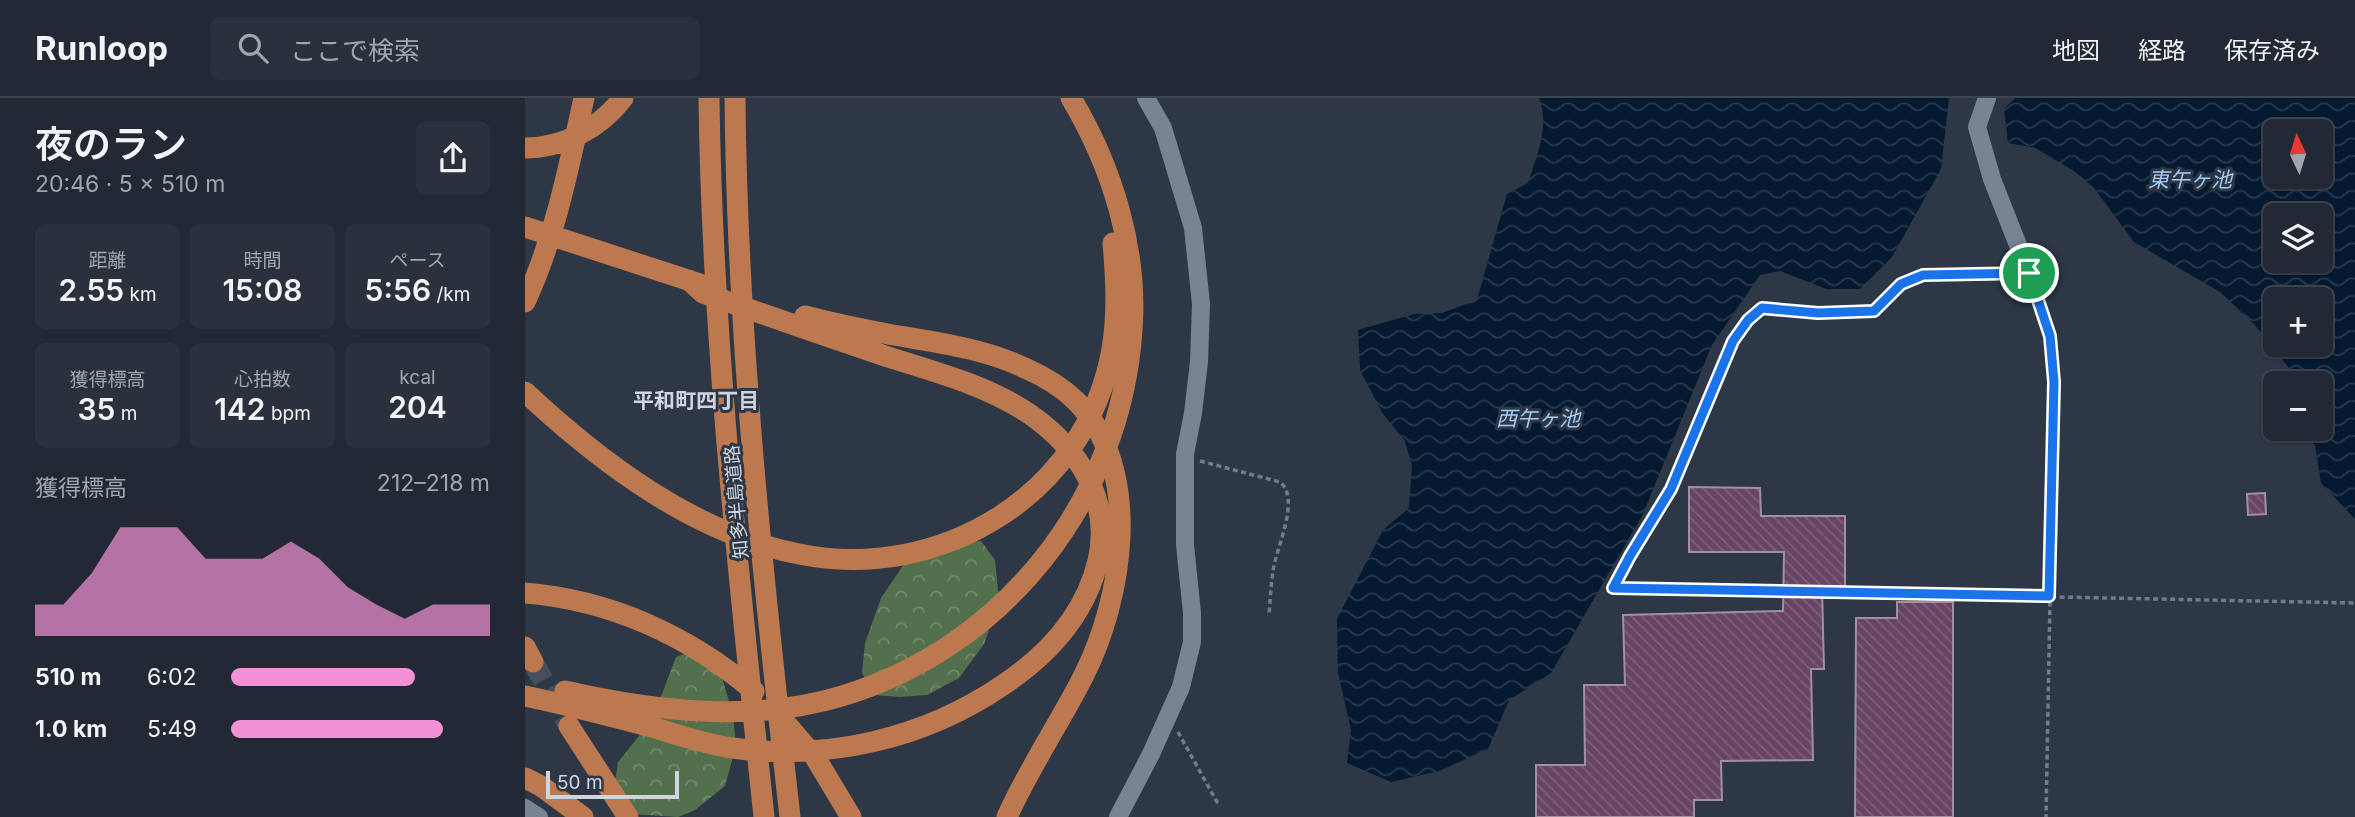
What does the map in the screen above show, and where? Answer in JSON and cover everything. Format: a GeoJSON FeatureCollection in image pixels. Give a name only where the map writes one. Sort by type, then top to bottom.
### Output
{"type":"FeatureCollection","features":[{"type":"Feature","properties":{"kind":"highway"},"geometry":{"type":"LineString","coordinates":[[525,302],[538,274],[566,177],[584,98]]}},
{"type":"Feature","properties":{"kind":"highway"},"geometry":{"type":"LineString","coordinates":[[525,148],[565,142],[595,125],[623,98]]}},
{"type":"Feature","properties":{"kind":"highway","name":"知多半島道路"},"geometry":{"type":"LineString","coordinates":[[709,98],[710,184],[719,322],[741,597],[764,817]]}},
{"type":"Feature","properties":{"kind":"highway","name":"知多半島道路"},"geometry":{"type":"LineString","coordinates":[[735,98],[745,329],[767,594],[790,817]]}},
{"type":"Feature","properties":{"kind":"highway"},"geometry":{"type":"LineString","coordinates":[[528,664],[637,705],[686,710],[765,710],[815,704],[877,684],[951,645],[1013,594],[1042,562],[1073,517],[1099,471],[1123,396],[1133,329],[1128,249],[1119,207],[1101,158],[1071,98]]}},
{"type":"Feature","properties":{"kind":"highway"},"geometry":{"type":"LineString","coordinates":[[525,392],[624,474],[704,521],[750,540],[800,555],[860,560],[911,554],[957,539],[1001,516],[1039,487],[1056,470],[1080,434],[1098,397],[1112,350],[1115,312],[1115,269],[1101,158]]}},
{"type":"Feature","properties":{"kind":"highway"},"geometry":{"type":"LineString","coordinates":[[525,227],[802,316],[951,345],[1025,368],[1054,383],[1076,402],[1097,428],[1110,462],[1119,505],[1121,539],[1113,594],[1084,675],[1023,782],[1007,817]]}},
{"type":"Feature","properties":{"kind":"highway"},"geometry":{"type":"LineString","coordinates":[[525,696],[731,748],[773,751],[856,746],[899,736],[949,717],[984,698],[1039,658],[1074,617],[1085,599],[1094,575],[1101,536],[1097,497],[1088,475],[1064,442],[1031,415],[1008,401],[946,376],[703,293],[689,280]]}},
{"type":"Feature","properties":{"kind":"highway"},"geometry":{"type":"LineString","coordinates":[[525,593],[562,598],[625,614],[657,627],[707,655],[764,699],[792,729],[834,786],[851,817]]}},
{"type":"Feature","properties":{"kind":"highway"},"geometry":{"type":"LineString","coordinates":[[569,726],[628,817]]}},
{"type":"Feature","properties":{"kind":"highway"},"geometry":{"type":"LineString","coordinates":[[525,778],[541,786],[583,817]]}},
{"type":"Feature","properties":{"kind":"street"},"geometry":{"type":"LineString","coordinates":[[1118,817],[1181,687],[1192,642],[1185,534],[1185,459],[1199,362],[1201,304],[1193,228],[1163,128],[1146,98]]}},
{"type":"Feature","properties":{"kind":"street"},"geometry":{"type":"LineString","coordinates":[[1987,98],[1977,127],[1992,179],[2029,273]]}},
{"type":"Feature","properties":{"kind":"street"},"geometry":{"type":"LineString","coordinates":[[525,808],[539,817]]}},
{"type":"Feature","properties":{"kind":"path"},"geometry":{"type":"LineString","coordinates":[[2046,817],[2049,596],[2054,382],[2050,336],[2029,273],[1923,275],[1901,284],[1874,311],[1818,313],[1762,308],[1748,320],[1733,341],[1671,489],[1613,588],[2049,596],[2355,603]]}},
{"type":"Feature","properties":{"kind":"path"},"geometry":{"type":"LineString","coordinates":[[1185,459],[1280,482],[1286,486],[1289,495],[1287,517],[1273,569],[1269,615]]}},
{"type":"Feature","properties":{"kind":"path"},"geometry":{"type":"LineString","coordinates":[[1166,720],[1176,727],[1221,805]]}},
{"type":"Feature","properties":{"kind":"green space"},"geometry":{"type":"Polygon","coordinates":[[[941,541],[981,541],[995,560],[999,600],[984,644],[959,678],[927,695],[874,695],[862,673],[865,643],[881,598],[906,561],[941,541]]]}},
{"type":"Feature","properties":{"kind":"green space"},"geometry":{"type":"Polygon","coordinates":[[[697,649],[717,660],[733,715],[736,746],[725,786],[695,810],[678,817],[631,814],[614,788],[618,762],[639,736],[662,694],[676,657],[697,649]]]}},
{"type":"Feature","properties":{"kind":"water","name":"西午ヶ池"},"geometry":{"type":"Polygon","coordinates":[[[1539,98],[1949,98],[1941,169],[1892,257],[1860,289],[1826,289],[1780,271],[1760,275],[1712,345],[1643,514],[1551,673],[1509,700],[1488,749],[1439,771],[1391,782],[1347,763],[1351,730],[1338,673],[1337,619],[1383,530],[1409,508],[1412,466],[1405,441],[1383,414],[1360,370],[1358,330],[1414,314],[1442,313],[1477,300],[1507,194],[1528,183],[1538,152],[1543,130],[1539,98]]]}},
{"type":"Feature","properties":{"kind":"water","name":"東午ヶ池"},"geometry":{"type":"Polygon","coordinates":[[[2015,98],[2355,98],[2355,519],[2321,483],[2312,441],[2333,441],[2333,371],[2290,371],[2280,357],[2333,357],[2333,287],[2263,287],[2263,335],[2220,292],[2134,242],[2094,188],[2074,171],[2035,148],[2008,143],[2004,109],[2015,98]]]}},
{"type":"Feature","properties":{"kind":"building"},"geometry":{"type":"Polygon","coordinates":[[[1689,487],[1760,488],[1761,516],[1845,516],[1845,587],[1822,587],[1824,669],[1811,669],[1813,760],[1721,761],[1722,800],[1694,800],[1694,817],[1536,817],[1536,765],[1585,765],[1584,685],[1625,685],[1623,615],[1783,611],[1784,552],[1689,552],[1689,487]]]}},
{"type":"Feature","properties":{"kind":"building"},"geometry":{"type":"Polygon","coordinates":[[[2265,493],[2266,514],[2248,515],[2247,494],[2265,493]]]}},
{"type":"Feature","properties":{"kind":"building"},"geometry":{"type":"Polygon","coordinates":[[[1897,602],[1953,602],[1953,817],[1855,817],[1856,618],[1897,618],[1897,602]]]}},
{"type":"Feature","properties":{"kind":"tunnel"},"geometry":{"type":"LineString","coordinates":[[533,662],[569,726]]}},
{"type":"Feature","properties":{"kind":"district","name":"平和町四丁目"},"geometry":{"type":"Point","coordinates":[696,401]}},
{"type":"Feature","properties":{"kind":"route"},"geometry":{"type":"LineString","coordinates":[[2029,273],[2050,336],[2054,382],[2049,596],[1613,588],[1671,489],[1733,341],[1748,320],[1762,308],[1818,313],[1874,311],[1901,284],[1923,275],[2029,273]]}}]}
